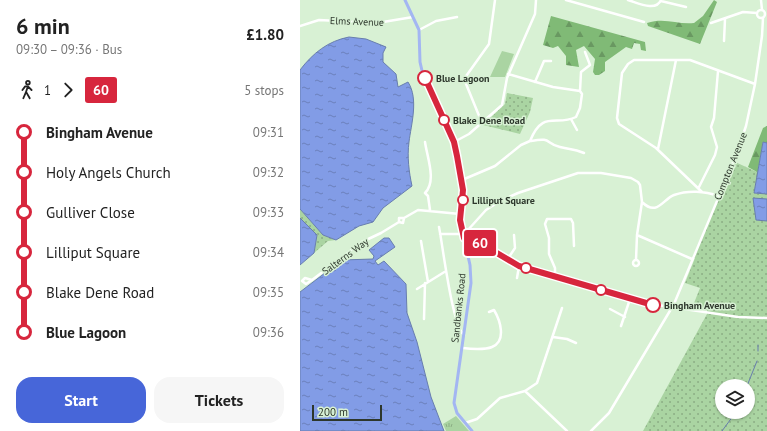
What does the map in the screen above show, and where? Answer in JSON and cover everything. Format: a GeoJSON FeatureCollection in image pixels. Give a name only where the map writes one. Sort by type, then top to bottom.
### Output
{"type":"FeatureCollection","features":[{"type":"Feature","properties":{"kind":"main road","name":"Sandbanks Road"},"geometry":{"type":"LineString","coordinates":[[405,0],[414,16],[419,30],[420,62],[423,75],[454,142],[462,180],[463,196],[460,214],[471,276],[463,348],[454,403],[455,410],[472,431]]}},
{"type":"Feature","properties":{"kind":"street"},"geometry":{"type":"LineString","coordinates":[[482,123],[464,79],[489,44],[495,0]]}},
{"type":"Feature","properties":{"kind":"street"},"geometry":{"type":"LineString","coordinates":[[454,142],[466,137],[503,103],[508,74],[535,14],[536,0]]}},
{"type":"Feature","properties":{"kind":"street"},"geometry":{"type":"LineString","coordinates":[[566,0],[644,22]]}},
{"type":"Feature","properties":{"kind":"street"},"geometry":{"type":"LineString","coordinates":[[628,0],[653,6],[661,1],[686,7]]}},
{"type":"Feature","properties":{"kind":"street"},"geometry":{"type":"LineString","coordinates":[[757,13],[759,17],[762,18],[766,14],[762,10],[761,0]]}},
{"type":"Feature","properties":{"kind":"street"},"geometry":{"type":"LineString","coordinates":[[712,23],[743,12],[757,13],[762,10]]}},
{"type":"Feature","properties":{"kind":"street","name":"Elms Avenue"},"geometry":{"type":"LineString","coordinates":[[300,26],[319,20],[377,23],[414,16]]}},
{"type":"Feature","properties":{"kind":"street"},"geometry":{"type":"LineString","coordinates":[[419,30],[436,22],[457,17]]}},
{"type":"Feature","properties":{"kind":"street","name":"Compton Avenue"},"geometry":{"type":"LineString","coordinates":[[672,307],[735,158],[746,126],[755,84],[762,36],[762,18]]}},
{"type":"Feature","properties":{"kind":"street"},"geometry":{"type":"LineString","coordinates":[[724,40],[725,19]]}},
{"type":"Feature","properties":{"kind":"street"},"geometry":{"type":"LineString","coordinates":[[530,141],[535,129],[549,120],[571,119],[578,115],[582,94],[580,91],[581,74],[583,69],[589,67],[590,64],[584,52]]}},
{"type":"Feature","properties":{"kind":"street"},"geometry":{"type":"LineString","coordinates":[[702,192],[699,187],[658,150],[619,124],[617,118],[622,73],[628,64],[634,60],[690,60],[755,84]]}},
{"type":"Feature","properties":{"kind":"street"},"geometry":{"type":"LineString","coordinates":[[658,150],[676,60]]}},
{"type":"Feature","properties":{"kind":"street"},"geometry":{"type":"LineString","coordinates":[[535,82],[544,61],[551,61]]}},
{"type":"Feature","properties":{"kind":"street"},"geometry":{"type":"LineString","coordinates":[[699,187],[715,155],[716,147],[711,128],[714,118],[718,70]]}},
{"type":"Feature","properties":{"kind":"street"},"geometry":{"type":"LineString","coordinates":[[508,74],[535,82],[580,91]]}},
{"type":"Feature","properties":{"kind":"street"},"geometry":{"type":"LineString","coordinates":[[571,119],[578,130]]}},
{"type":"Feature","properties":{"kind":"street"},"geometry":{"type":"LineString","coordinates":[[462,180],[495,166],[521,145],[530,141],[544,139],[558,147],[575,149],[584,154]]}},
{"type":"Feature","properties":{"kind":"street"},"geometry":{"type":"LineString","coordinates":[[425,142],[431,178],[431,185],[425,193],[428,196],[430,211]]}},
{"type":"Feature","properties":{"kind":"street"},"geometry":{"type":"LineString","coordinates":[[440,234],[463,233],[467,231],[486,210],[507,197],[578,173],[601,173],[633,178],[640,185],[642,202],[637,234],[636,260]]}},
{"type":"Feature","properties":{"kind":"street"},"geometry":{"type":"LineString","coordinates":[[642,202],[656,208],[672,196],[702,192],[718,196]]}},
{"type":"Feature","properties":{"kind":"street","name":"Salterns Way"},"geometry":{"type":"LineString","coordinates":[[312,280],[362,242],[381,234],[399,222],[403,223],[404,218],[418,210],[460,214]]}},
{"type":"Feature","properties":{"kind":"street"},"geometry":{"type":"LineString","coordinates":[[555,276],[555,268],[549,254],[550,241],[546,219],[571,219],[573,223],[574,246]]}},
{"type":"Feature","properties":{"kind":"street"},"geometry":{"type":"LineString","coordinates":[[439,227],[446,271],[458,323],[461,332],[464,335]]}},
{"type":"Feature","properties":{"kind":"street"},"geometry":{"type":"LineString","coordinates":[[637,234],[692,259]]}},
{"type":"Feature","properties":{"kind":"street"},"geometry":{"type":"LineString","coordinates":[[507,260],[514,248],[514,235]]}},
{"type":"Feature","properties":{"kind":"street"},"geometry":{"type":"LineString","coordinates":[[464,238],[473,239],[519,266],[630,299],[738,317],[767,318]]}},
{"type":"Feature","properties":{"kind":"street"},"geometry":{"type":"LineString","coordinates":[[421,241],[427,282],[424,319]]}},
{"type":"Feature","properties":{"kind":"street"},"geometry":{"type":"LineString","coordinates":[[517,278],[519,266]]}},
{"type":"Feature","properties":{"kind":"street"},"geometry":{"type":"LineString","coordinates":[[416,288],[446,271]]}},
{"type":"Feature","properties":{"kind":"street"},"geometry":{"type":"LineString","coordinates":[[621,326],[630,299]]}},
{"type":"Feature","properties":{"kind":"street"},"geometry":{"type":"LineString","coordinates":[[591,431],[609,413],[672,307]]}},
{"type":"Feature","properties":{"kind":"street"},"geometry":{"type":"LineString","coordinates":[[465,423],[480,417],[500,398],[525,391],[534,386],[539,379],[562,308]]}},
{"type":"Feature","properties":{"kind":"street"},"geometry":{"type":"LineString","coordinates":[[610,309],[625,317]]}},
{"type":"Feature","properties":{"kind":"street"},"geometry":{"type":"LineString","coordinates":[[463,348],[489,348],[497,343],[500,335],[500,323],[494,310],[489,312]]}},
{"type":"Feature","properties":{"kind":"street"},"geometry":{"type":"LineString","coordinates":[[458,323],[466,325]]}},
{"type":"Feature","properties":{"kind":"street"},"geometry":{"type":"LineString","coordinates":[[553,337],[567,339],[576,343]]}},
{"type":"Feature","properties":{"kind":"street"},"geometry":{"type":"LineString","coordinates":[[525,391],[567,431]]}},
{"type":"Feature","properties":{"kind":"green space"},"geometry":{"type":"Polygon","coordinates":[[[714,0],[717,2],[700,44],[648,26],[647,23],[654,21],[694,23],[703,16],[714,0]]]}},
{"type":"Feature","properties":{"kind":"green space"},"geometry":{"type":"Polygon","coordinates":[[[551,16],[645,42],[646,51],[641,50],[640,44],[634,43],[632,49],[626,47],[605,62],[605,71],[599,75],[595,75],[593,72],[595,59],[584,46],[576,50],[579,67],[566,65],[566,56],[558,46],[553,48],[543,45],[551,16]]]}},
{"type":"Feature","properties":{"kind":"green space"},"geometry":{"type":"Polygon","coordinates":[[[502,51],[514,54],[505,77],[490,77],[502,51]]]}},
{"type":"Feature","properties":{"kind":"green space"},"geometry":{"type":"Polygon","coordinates":[[[507,93],[533,98],[530,112],[520,134],[483,125],[505,104],[507,93]]]}},
{"type":"Feature","properties":{"kind":"green space"},"geometry":{"type":"Polygon","coordinates":[[[767,126],[767,143],[763,142],[754,193],[757,172],[748,167],[763,128],[767,126]]]}},
{"type":"Feature","properties":{"kind":"green space"},"geometry":{"type":"Polygon","coordinates":[[[733,161],[757,172],[754,193],[767,194],[767,431],[643,431],[707,314],[707,310],[692,308],[700,288],[685,283],[695,258],[693,257],[733,161]]]}},
{"type":"Feature","properties":{"kind":"green space"},"geometry":{"type":"Polygon","coordinates":[[[300,209],[323,235],[336,240],[328,241],[314,253],[317,235],[300,218],[300,209]]]}},
{"type":"Feature","properties":{"kind":"green space"},"geometry":{"type":"Polygon","coordinates":[[[456,416],[469,431],[446,431],[443,424],[456,416]]]}},
{"type":"Feature","properties":{"kind":"water","name":"Blue Lagoon"},"geometry":{"type":"Polygon","coordinates":[[[349,37],[366,39],[386,47],[383,53],[383,62],[396,74],[398,87],[408,82],[411,89],[414,104],[408,153],[412,186],[383,208],[373,222],[359,226],[336,240],[323,235],[300,209],[300,70],[316,53],[334,41],[349,37]]]}},
{"type":"Feature","properties":{"kind":"water"},"geometry":{"type":"Polygon","coordinates":[[[763,142],[767,143],[767,194],[754,193],[763,142]]]}},
{"type":"Feature","properties":{"kind":"water"},"geometry":{"type":"Polygon","coordinates":[[[753,198],[767,199],[767,221],[756,220],[753,198]]]}},
{"type":"Feature","properties":{"kind":"water"},"geometry":{"type":"Polygon","coordinates":[[[300,218],[317,235],[314,253],[300,265],[300,218]]]}},
{"type":"Feature","properties":{"kind":"water"},"geometry":{"type":"Polygon","coordinates":[[[384,238],[389,238],[395,247],[375,261],[378,265],[384,261],[406,284],[407,313],[417,342],[431,397],[444,431],[300,431],[300,292],[342,260],[373,259],[374,256],[369,250],[384,238]]]}},
{"type":"Feature","properties":{"kind":"waterway"},"geometry":{"type":"LineString","coordinates":[[758,345],[758,351]]}},
{"type":"Feature","properties":{"kind":"waterway"},"geometry":{"type":"LineString","coordinates":[[750,379],[757,361]]}},
{"type":"Feature","properties":{"kind":"waterway"},"geometry":{"type":"LineString","coordinates":[[722,431],[731,419]]}},
{"type":"Feature","properties":{"kind":"bus line","name":"60"},"geometry":{"type":"LineString","coordinates":[[425,78],[454,142],[462,180],[463,196],[460,220],[464,238],[470,237],[519,266],[653,305]]}},
{"type":"Feature","properties":{"kind":"place","name":"Blue Lagoon"},"geometry":{"type":"Point","coordinates":[425,78]}},
{"type":"Feature","properties":{"kind":"place","name":"Blake Dene Road"},"geometry":{"type":"Point","coordinates":[444,120]}},
{"type":"Feature","properties":{"kind":"place","name":"Lilliput Square"},"geometry":{"type":"Point","coordinates":[463,200]}},
{"type":"Feature","properties":{"kind":"place","name":"Bingham Avenue"},"geometry":{"type":"Point","coordinates":[653,305]}}]}
